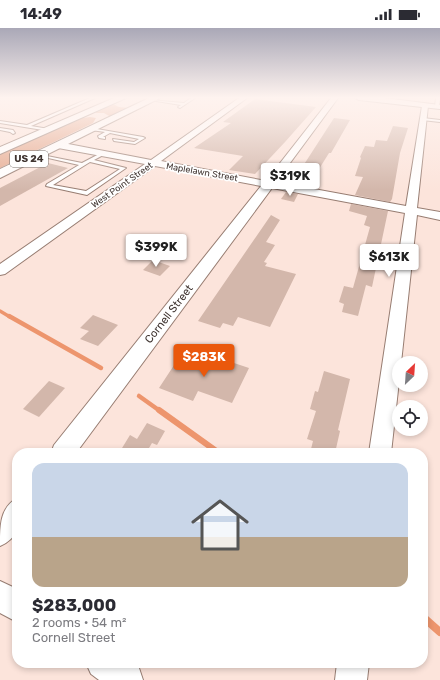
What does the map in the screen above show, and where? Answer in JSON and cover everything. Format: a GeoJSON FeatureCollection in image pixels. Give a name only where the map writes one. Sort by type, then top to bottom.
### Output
{"type":"FeatureCollection","features":[{"type":"Feature","properties":{"kind":"main road","name":"US 24"},"geometry":{"type":"LineString","coordinates":[[0,151],[52,128]]}},
{"type":"Feature","properties":{"kind":"main road"},"geometry":{"type":"LineString","coordinates":[[19,164],[30,155],[85,128]]}},
{"type":"Feature","properties":{"kind":"main road","name":"US 24"},"geometry":{"type":"LineString","coordinates":[[0,174],[92,129]]}},
{"type":"Feature","properties":{"kind":"street","name":"West Point Street"},"geometry":{"type":"LineString","coordinates":[[0,271],[201,128]]}},
{"type":"Feature","properties":{"kind":"street","name":"Cornell Street"},"geometry":{"type":"LineString","coordinates":[[66,448],[311,128]]}},
{"type":"Feature","properties":{"kind":"street"},"geometry":{"type":"LineString","coordinates":[[381,448],[411,210],[424,128]]}},
{"type":"Feature","properties":{"kind":"street","name":"Maplelawn Street"},"geometry":{"type":"LineString","coordinates":[[58,145],[440,216]]}},
{"type":"Feature","properties":{"kind":"street"},"geometry":{"type":"LineString","coordinates":[[0,533],[12,517]]}},
{"type":"Feature","properties":{"kind":"street"},"geometry":{"type":"LineString","coordinates":[[0,596],[12,604]]}},
{"type":"Feature","properties":{"kind":"street"},"geometry":{"type":"LineString","coordinates":[[109,668],[127,680]]}},
{"type":"Feature","properties":{"kind":"street"},"geometry":{"type":"LineString","coordinates":[[351,680],[352,668]]}},
{"type":"Feature","properties":{"kind":"lane"},"geometry":{"type":"LineString","coordinates":[[36,128],[48,130]]}},
{"type":"Feature","properties":{"kind":"lane"},"geometry":{"type":"LineString","coordinates":[[0,129],[12,131],[13,133]]}},
{"type":"Feature","properties":{"kind":"lane"},"geometry":{"type":"LineString","coordinates":[[92,129],[143,138],[135,143],[114,140]]}},
{"type":"Feature","properties":{"kind":"lane"},"geometry":{"type":"LineString","coordinates":[[104,138],[99,137],[109,132]]}},
{"type":"Feature","properties":{"kind":"lane"},"geometry":{"type":"LineString","coordinates":[[90,161],[124,168],[86,193],[49,186],[103,153]]}},
{"type":"Feature","properties":{"kind":"lane"},"geometry":{"type":"LineString","coordinates":[[37,156],[83,165]]}},
{"type":"Feature","properties":{"kind":"lane"},"geometry":{"type":"LineString","coordinates":[[110,177],[127,181]]}},
{"type":"Feature","properties":{"kind":"shaded area"},"geometry":{"type":"Polygon","coordinates":[[[58,128],[82,128],[0,168],[0,154],[58,128]]]}},
{"type":"Feature","properties":{"kind":"building"},"geometry":{"type":"Polygon","coordinates":[[[223,128],[297,128],[255,174],[229,170],[243,156],[194,148],[223,128]]]}},
{"type":"Feature","properties":{"kind":"building"},"geometry":{"type":"Polygon","coordinates":[[[327,128],[345,128],[331,153],[329,153],[319,169],[315,168],[304,186],[292,183],[327,128]]]}},
{"type":"Feature","properties":{"kind":"building"},"geometry":{"type":"Polygon","coordinates":[[[392,128],[408,128],[400,153],[392,199],[390,202],[355,195],[363,177],[355,176],[361,158],[360,157],[365,146],[374,147],[376,140],[387,141],[392,128]]]}},
{"type":"Feature","properties":{"kind":"building"},"geometry":{"type":"Polygon","coordinates":[[[48,163],[68,168],[0,206],[0,188],[48,163]]]}},
{"type":"Feature","properties":{"kind":"building"},"geometry":{"type":"Polygon","coordinates":[[[286,192],[298,194],[294,202],[281,199],[286,192]]]}},
{"type":"Feature","properties":{"kind":"building"},"geometry":{"type":"Polygon","coordinates":[[[351,204],[388,211],[372,287],[366,285],[358,316],[342,312],[344,304],[339,302],[344,286],[353,288],[370,227],[364,225],[367,216],[349,211],[351,204]]]}},
{"type":"Feature","properties":{"kind":"building"},"geometry":{"type":"Polygon","coordinates":[[[271,215],[280,220],[266,242],[275,245],[264,262],[267,263],[265,266],[296,274],[270,327],[238,317],[233,326],[223,323],[220,328],[198,321],[271,215]]]}},
{"type":"Feature","properties":{"kind":"building"},"geometry":{"type":"Polygon","coordinates":[[[153,260],[170,266],[160,276],[143,270],[153,260]]]}},
{"type":"Feature","properties":{"kind":"building"},"geometry":{"type":"Polygon","coordinates":[[[93,315],[118,325],[98,346],[80,339],[89,331],[80,328],[93,315]]]}},
{"type":"Feature","properties":{"kind":"building"},"geometry":{"type":"Polygon","coordinates":[[[184,350],[223,364],[225,360],[249,368],[232,403],[198,391],[193,401],[159,388],[184,350]]]}},
{"type":"Feature","properties":{"kind":"building"},"geometry":{"type":"Polygon","coordinates":[[[324,371],[350,379],[338,430],[340,431],[336,448],[311,448],[313,441],[307,439],[316,411],[310,409],[315,391],[318,392],[324,371]]]}},
{"type":"Feature","properties":{"kind":"building"},"geometry":{"type":"Polygon","coordinates":[[[49,381],[65,388],[39,417],[23,409],[49,381]]]}},
{"type":"Feature","properties":{"kind":"building"},"geometry":{"type":"Polygon","coordinates":[[[147,423],[165,431],[157,445],[152,443],[149,448],[122,448],[130,435],[137,439],[147,423]]]}},
{"type":"Feature","properties":{"kind":"waterway"},"geometry":{"type":"LineString","coordinates":[[0,311],[10,317]]}},
{"type":"Feature","properties":{"kind":"waterway"},"geometry":{"type":"LineString","coordinates":[[9,316],[101,368]]}},
{"type":"Feature","properties":{"kind":"waterway"},"geometry":{"type":"LineString","coordinates":[[139,396],[160,411]]}},
{"type":"Feature","properties":{"kind":"waterway"},"geometry":{"type":"LineString","coordinates":[[159,410],[212,448]]}},
{"type":"Feature","properties":{"kind":"waterway"},"geometry":{"type":"LineString","coordinates":[[428,621],[440,632]]}}]}
